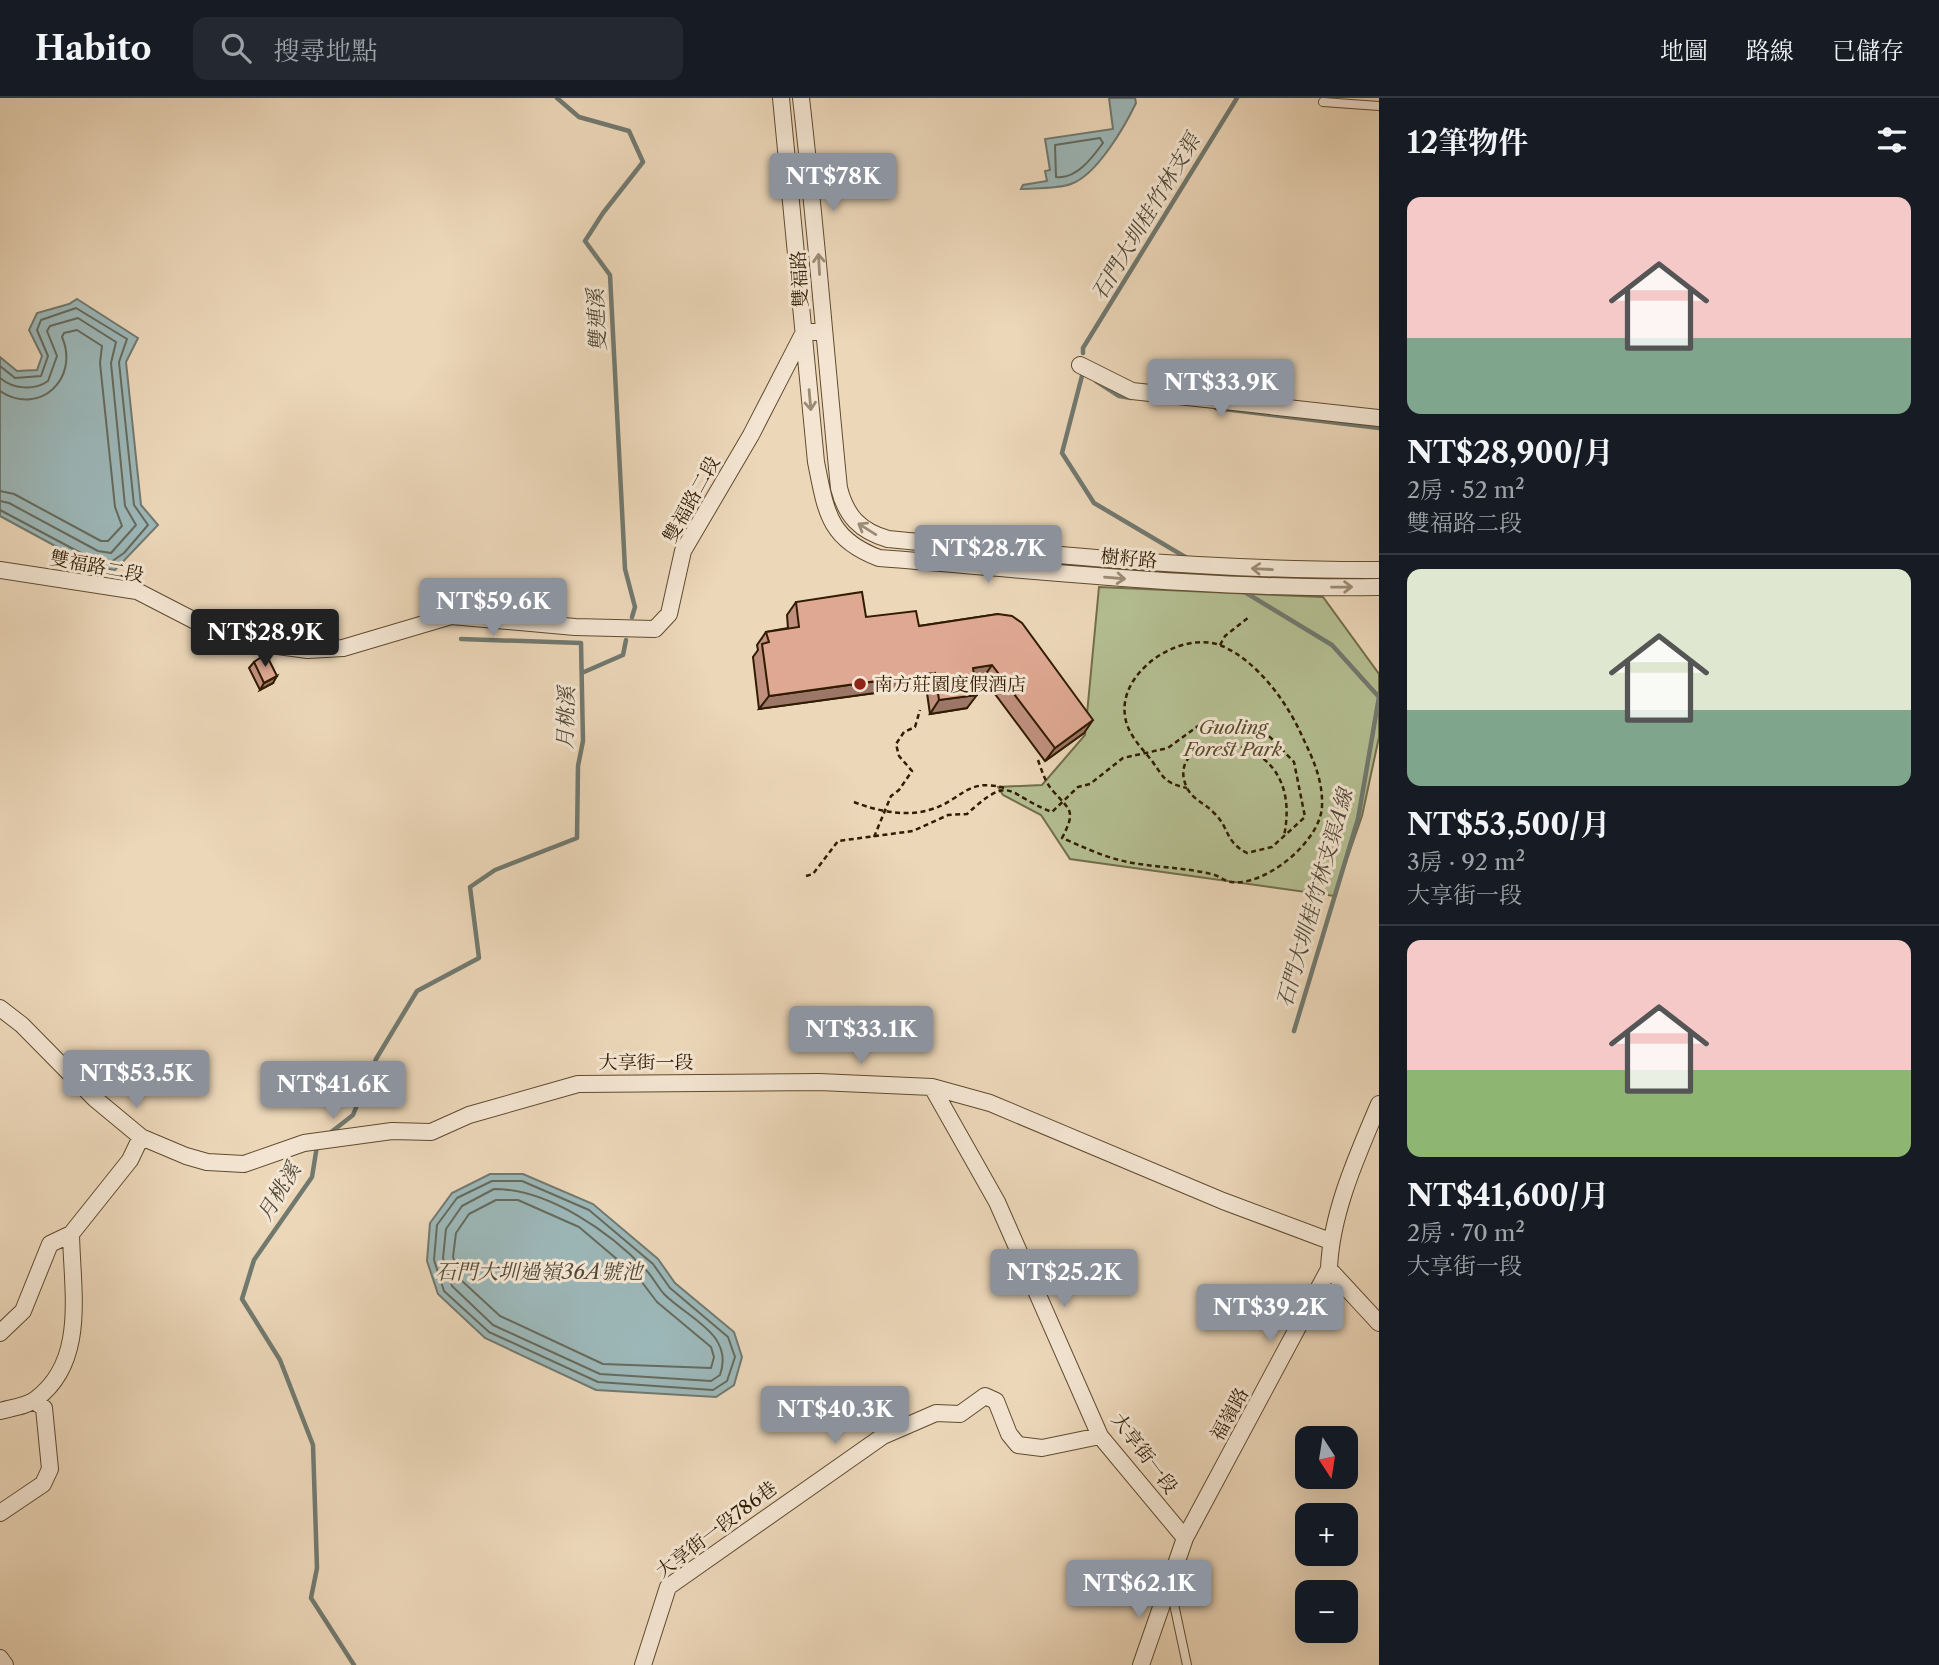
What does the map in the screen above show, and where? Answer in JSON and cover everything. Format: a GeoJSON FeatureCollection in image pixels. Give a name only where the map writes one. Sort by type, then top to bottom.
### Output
{"type":"FeatureCollection","features":[{"type":"Feature","properties":{"kind":"street","name":"樹籽路"},"geometry":{"type":"LineString","coordinates":[[781,98],[816,462],[825,504],[838,533],[856,550],[879,558],[1127,580],[1301,587],[1379,587]]}},
{"type":"Feature","properties":{"kind":"street","name":"雙福路"},"geometry":{"type":"LineString","coordinates":[[801,98],[817,236],[823,332]]}},
{"type":"Feature","properties":{"kind":"street"},"geometry":{"type":"LineString","coordinates":[[804,332],[823,332]]}},
{"type":"Feature","properties":{"kind":"street","name":"雙福路二段"},"geometry":{"type":"LineString","coordinates":[[0,570],[137,591],[232,640],[308,650],[343,648],[451,616],[575,627],[654,629],[669,614],[683,551],[751,435],[804,332]]}},
{"type":"Feature","properties":{"kind":"street","name":"樹籽路"},"geometry":{"type":"LineString","coordinates":[[823,332],[839,488],[843,505],[852,519],[868,533],[888,539],[1165,565],[1291,571],[1379,570]]}},
{"type":"Feature","properties":{"kind":"street"},"geometry":{"type":"LineString","coordinates":[[1080,365],[1114,385],[1132,391],[1379,418]]}},
{"type":"Feature","properties":{"kind":"street"},"geometry":{"type":"LineString","coordinates":[[0,1008],[22,1025],[94,1098],[141,1137],[130,1160],[71,1234],[50,1244],[23,1311],[0,1333]]}},
{"type":"Feature","properties":{"kind":"street","name":"大享街一段"},"geometry":{"type":"LineString","coordinates":[[141,1137],[186,1156],[230,1165],[259,1161],[304,1143],[368,1133],[443,1129],[469,1115],[578,1084],[819,1082],[932,1087],[990,1103],[1223,1201],[1330,1241]]}},
{"type":"Feature","properties":{"kind":"street","name":"大享街一段"},"geometry":{"type":"LineString","coordinates":[[932,1087],[997,1202],[1100,1436],[1185,1538]]}},
{"type":"Feature","properties":{"kind":"street","name":"福嶺路"},"geometry":{"type":"LineString","coordinates":[[1141,1665],[1185,1538],[1329,1269],[1330,1241],[1379,1104]]}},
{"type":"Feature","properties":{"kind":"street"},"geometry":{"type":"LineString","coordinates":[[0,1411],[34,1401],[62,1372],[74,1335],[71,1234]]}},
{"type":"Feature","properties":{"kind":"street"},"geometry":{"type":"LineString","coordinates":[[1329,1269],[1379,1323]]}},
{"type":"Feature","properties":{"kind":"street","name":"大享街一段786巷"},"geometry":{"type":"LineString","coordinates":[[643,1665],[668,1587],[883,1436],[936,1413],[960,1413],[985,1396],[996,1401],[1009,1434],[1018,1445],[1042,1448],[1100,1436]]}},
{"type":"Feature","properties":{"kind":"street"},"geometry":{"type":"LineString","coordinates":[[0,1513],[43,1484],[50,1469],[44,1408],[34,1401]]}},
{"type":"Feature","properties":{"kind":"street"},"geometry":{"type":"LineString","coordinates":[[0,1658],[5,1665]]}},
{"type":"Feature","properties":{"kind":"lane"},"geometry":{"type":"LineString","coordinates":[[1323,102],[1379,106]]}},
{"type":"Feature","properties":{"kind":"lane"},"geometry":{"type":"LineString","coordinates":[[1170,1587],[1187,1665]]}},
{"type":"Feature","properties":{"kind":"path"},"geometry":{"type":"LineString","coordinates":[[1220,645],[1225,636],[1249,617]]}},
{"type":"Feature","properties":{"kind":"path"},"geometry":{"type":"LineString","coordinates":[[1038,760],[1053,791],[1064,800],[1071,819],[1062,838],[1112,858],[1213,874],[1230,882],[1252,881],[1274,871],[1302,845],[1316,827],[1322,810],[1322,783],[1296,721],[1280,698],[1259,675],[1220,645],[1179,646],[1157,657],[1135,676],[1129,686],[1125,717],[1129,730],[1162,778],[1187,788]]}},
{"type":"Feature","properties":{"kind":"path"},"geometry":{"type":"LineString","coordinates":[[874,837],[891,796],[899,790],[912,771],[899,756],[896,744],[904,732],[915,727],[919,710]]}},
{"type":"Feature","properties":{"kind":"path"},"geometry":{"type":"LineString","coordinates":[[854,802],[884,811],[928,811],[977,785],[986,783],[1012,790],[1028,803],[1052,812],[1079,787],[1090,785],[1123,758],[1168,748],[1186,732],[1210,723],[1231,723],[1252,728],[1270,737],[1294,762],[1305,817],[1272,847],[1247,853],[1233,846],[1214,813],[1196,801],[1187,788],[1183,774],[1187,761],[1203,747],[1224,743],[1249,750],[1272,766],[1275,772],[1288,807],[1284,836]]}},
{"type":"Feature","properties":{"kind":"path"},"geometry":{"type":"LineString","coordinates":[[806,876],[813,874],[838,841],[913,831],[948,815],[967,814],[991,792],[1004,788]]}},
{"type":"Feature","properties":{"kind":"green space","name":"Guoling Forest Park"},"geometry":{"type":"Polygon","coordinates":[[[1099,587],[1323,597],[1379,674],[1379,737],[1362,816],[1334,896],[1070,859],[1041,815],[1003,795],[998,787],[1042,785],[1085,735],[1099,587]]]}},
{"type":"Feature","properties":{"kind":"water"},"geometry":{"type":"Polygon","coordinates":[[[1109,98],[1135,98],[1136,103],[1117,136],[1091,171],[1065,186],[1021,189],[1023,185],[1047,181],[1045,171],[1050,170],[1045,139],[1113,129],[1109,98]]]}},
{"type":"Feature","properties":{"kind":"water"},"geometry":{"type":"Polygon","coordinates":[[[77,299],[138,338],[126,362],[141,505],[158,525],[115,570],[92,566],[0,516],[0,357],[17,371],[37,370],[42,356],[29,330],[37,313],[77,299]]]}},
{"type":"Feature","properties":{"kind":"water","name":"石門大圳過嶺36A號池"},"geometry":{"type":"Polygon","coordinates":[[[490,1174],[523,1174],[593,1204],[658,1259],[675,1283],[734,1332],[742,1357],[734,1385],[716,1397],[596,1390],[485,1338],[438,1294],[427,1261],[430,1223],[452,1193],[490,1174]]]}},
{"type":"Feature","properties":{"kind":"building","name":"南方莊園度假酒店"},"geometry":{"type":"Polygon","coordinates":[[[862,592],[866,617],[916,611],[919,626],[998,614],[1012,616],[1022,623],[1093,720],[1055,748],[992,665],[973,668],[977,695],[939,700],[935,673],[769,696],[762,644],[769,642],[766,632],[799,627],[796,602],[862,592]]]}},
{"type":"Feature","properties":{"kind":"building"},"geometry":{"type":"Polygon","coordinates":[[[266,654],[277,676],[264,683],[254,662],[266,654]]]}},
{"type":"Feature","properties":{"kind":"waterway","name":"雙連溪"},"geometry":{"type":"LineString","coordinates":[[557,98],[579,117],[629,131],[643,162],[585,241],[610,275],[625,569],[635,607],[632,617]]}},
{"type":"Feature","properties":{"kind":"waterway","name":"石門大圳桂竹林支渠"},"geometry":{"type":"LineString","coordinates":[[1083,353],[1083,348],[1237,98]]}},
{"type":"Feature","properties":{"kind":"waterway","name":"石門大圳桂竹林支渠A線"},"geometry":{"type":"LineString","coordinates":[[1083,372],[1062,453],[1094,503],[1187,558]]}},
{"type":"Feature","properties":{"kind":"waterway"},"geometry":{"type":"LineString","coordinates":[[1096,381],[1119,396],[1131,398]]}},
{"type":"Feature","properties":{"kind":"waterway"},"geometry":{"type":"LineString","coordinates":[[1216,408],[1379,428]]}},
{"type":"Feature","properties":{"kind":"waterway","name":"石門大圳桂竹林支渠A線"},"geometry":{"type":"LineString","coordinates":[[1243,591],[1332,645],[1379,697],[1358,819],[1294,1031]]}},
{"type":"Feature","properties":{"kind":"waterway","name":"月桃溪"},"geometry":{"type":"LineString","coordinates":[[330,1133],[353,1115],[376,1059],[417,991],[479,958],[470,887],[495,870],[577,838],[578,766],[583,741],[581,643],[461,639]]}},
{"type":"Feature","properties":{"kind":"waterway","name":"雙連溪"},"geometry":{"type":"LineString","coordinates":[[584,672],[623,655],[626,640]]}},
{"type":"Feature","properties":{"kind":"waterway","name":"月桃溪"},"geometry":{"type":"LineString","coordinates":[[317,1146],[312,1177],[254,1260],[242,1299],[280,1360],[313,1445],[317,1568],[311,1598],[354,1665]]}},
{"type":"Feature","properties":{"kind":"place","name":"南方莊園度假酒店"},"geometry":{"type":"Point","coordinates":[860,684]}}]}
